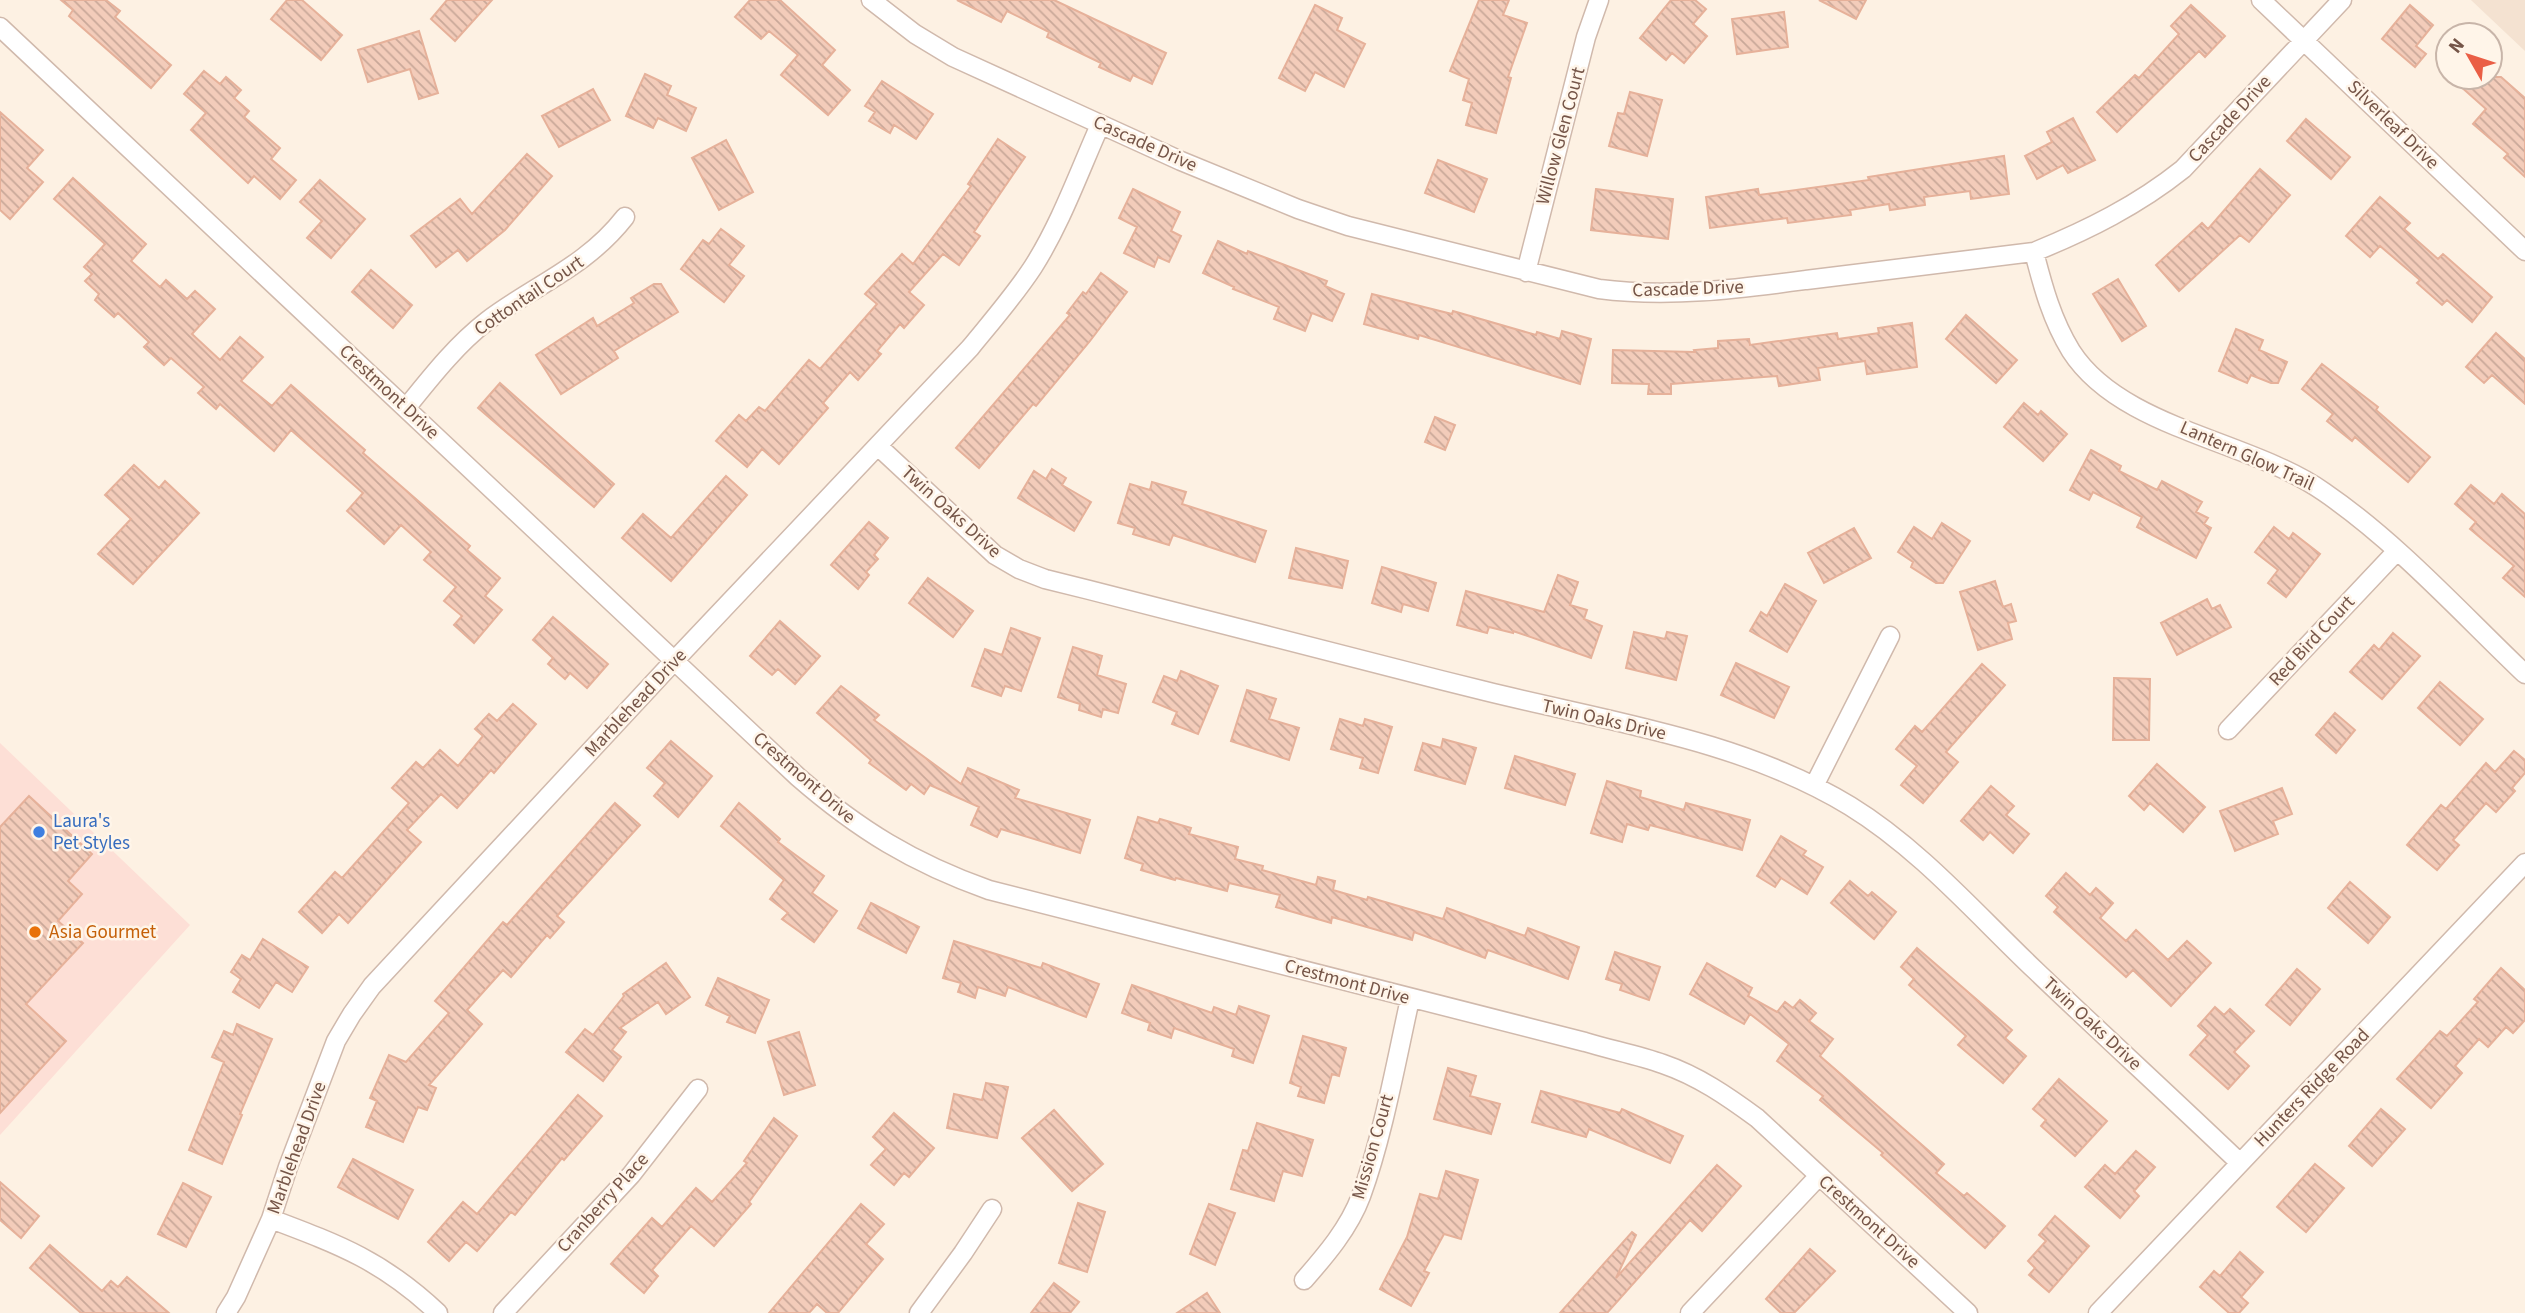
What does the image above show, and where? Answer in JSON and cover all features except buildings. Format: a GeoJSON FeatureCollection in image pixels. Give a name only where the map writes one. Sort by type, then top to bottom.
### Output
{"type":"FeatureCollection","features":[{"type":"Feature","properties":{"kind":"street","name":"Cascade Drive"},"geometry":{"type":"LineString","coordinates":[[872,0],[915,34],[953,57],[1100,125],[1298,209],[1348,226],[1599,289],[1671,294],[1737,289],[2034,252],[2068,238],[2125,211],[2183,169],[2342,0]]}},
{"type":"Feature","properties":{"kind":"street","name":"Willow Glen Court"},"geometry":{"type":"LineString","coordinates":[[1526,272],[1586,37],[1599,0]]}},
{"type":"Feature","properties":{"kind":"street","name":"Silverleaf Drive"},"geometry":{"type":"LineString","coordinates":[[2262,0],[2525,251]]}},
{"type":"Feature","properties":{"kind":"street","name":"Crestmont Drive"},"geometry":{"type":"LineString","coordinates":[[0,27],[831,806],[898,851],[948,876],[989,890],[1650,1060],[1696,1078],[1757,1118],[1968,1313]]}},
{"type":"Feature","properties":{"kind":"street","name":"Marblehead Drive"},"geometry":{"type":"LineString","coordinates":[[226,1313],[236,1297],[271,1219],[336,1041],[365,995],[674,661],[879,446],[1009,302],[1055,227],[1100,125]]}},
{"type":"Feature","properties":{"kind":"street","name":"Cottontail Court"},"geometry":{"type":"LineString","coordinates":[[406,408],[438,368],[488,320],[591,254],[610,237],[625,217]]}},
{"type":"Feature","properties":{"kind":"street","name":"Lantern Glow Trail"},"geometry":{"type":"LineString","coordinates":[[2034,252],[2044,293],[2056,324],[2072,353],[2114,394],[2146,413],[2287,470],[2321,490],[2353,513],[2525,674]]}},
{"type":"Feature","properties":{"kind":"street","name":"Twin Oaks Drive"},"geometry":{"type":"LineString","coordinates":[[879,446],[995,555],[1019,569],[1045,579],[1688,740],[1760,762],[1814,786],[1853,807],[1889,833],[2241,1163]]}},
{"type":"Feature","properties":{"kind":"street","name":"Red Bird Court"},"geometry":{"type":"LineString","coordinates":[[2228,730],[2396,552]]}},
{"type":"Feature","properties":{"kind":"street"},"geometry":{"type":"LineString","coordinates":[[1814,786],[1890,636]]}},
{"type":"Feature","properties":{"kind":"street","name":"Hunters Ridge Road"},"geometry":{"type":"LineString","coordinates":[[2098,1313],[2525,863]]}},
{"type":"Feature","properties":{"kind":"street","name":"Mission Court"},"geometry":{"type":"LineString","coordinates":[[1304,1280],[1326,1255],[1345,1227],[1360,1197],[1410,999]]}},
{"type":"Feature","properties":{"kind":"street","name":"Cranberry Place"},"geometry":{"type":"LineString","coordinates":[[503,1313],[631,1175],[698,1089]]}},
{"type":"Feature","properties":{"kind":"street"},"geometry":{"type":"LineString","coordinates":[[1690,1313],[1818,1177]]}},
{"type":"Feature","properties":{"kind":"street"},"geometry":{"type":"LineString","coordinates":[[919,1313],[992,1209]]}},
{"type":"Feature","properties":{"kind":"street"},"geometry":{"type":"LineString","coordinates":[[271,1219],[358,1254],[398,1279],[438,1313]]}},
{"type":"Feature","properties":{"kind":"shaded area"},"geometry":{"type":"Polygon","coordinates":[[[2471,0],[2525,0],[2525,51],[2504,31],[2504,21],[2493,21],[2471,0]]]}},
{"type":"Feature","properties":{"kind":"shaded area"},"geometry":{"type":"Polygon","coordinates":[[[0,743],[190,925],[0,1135],[0,743]]]}},
{"type":"Feature","properties":{"kind":"place","name":"Laura's Pet Styles"},"geometry":{"type":"Point","coordinates":[39,832]}},
{"type":"Feature","properties":{"kind":"place","name":"Asia Gourmet"},"geometry":{"type":"Point","coordinates":[35,932]}}]}
